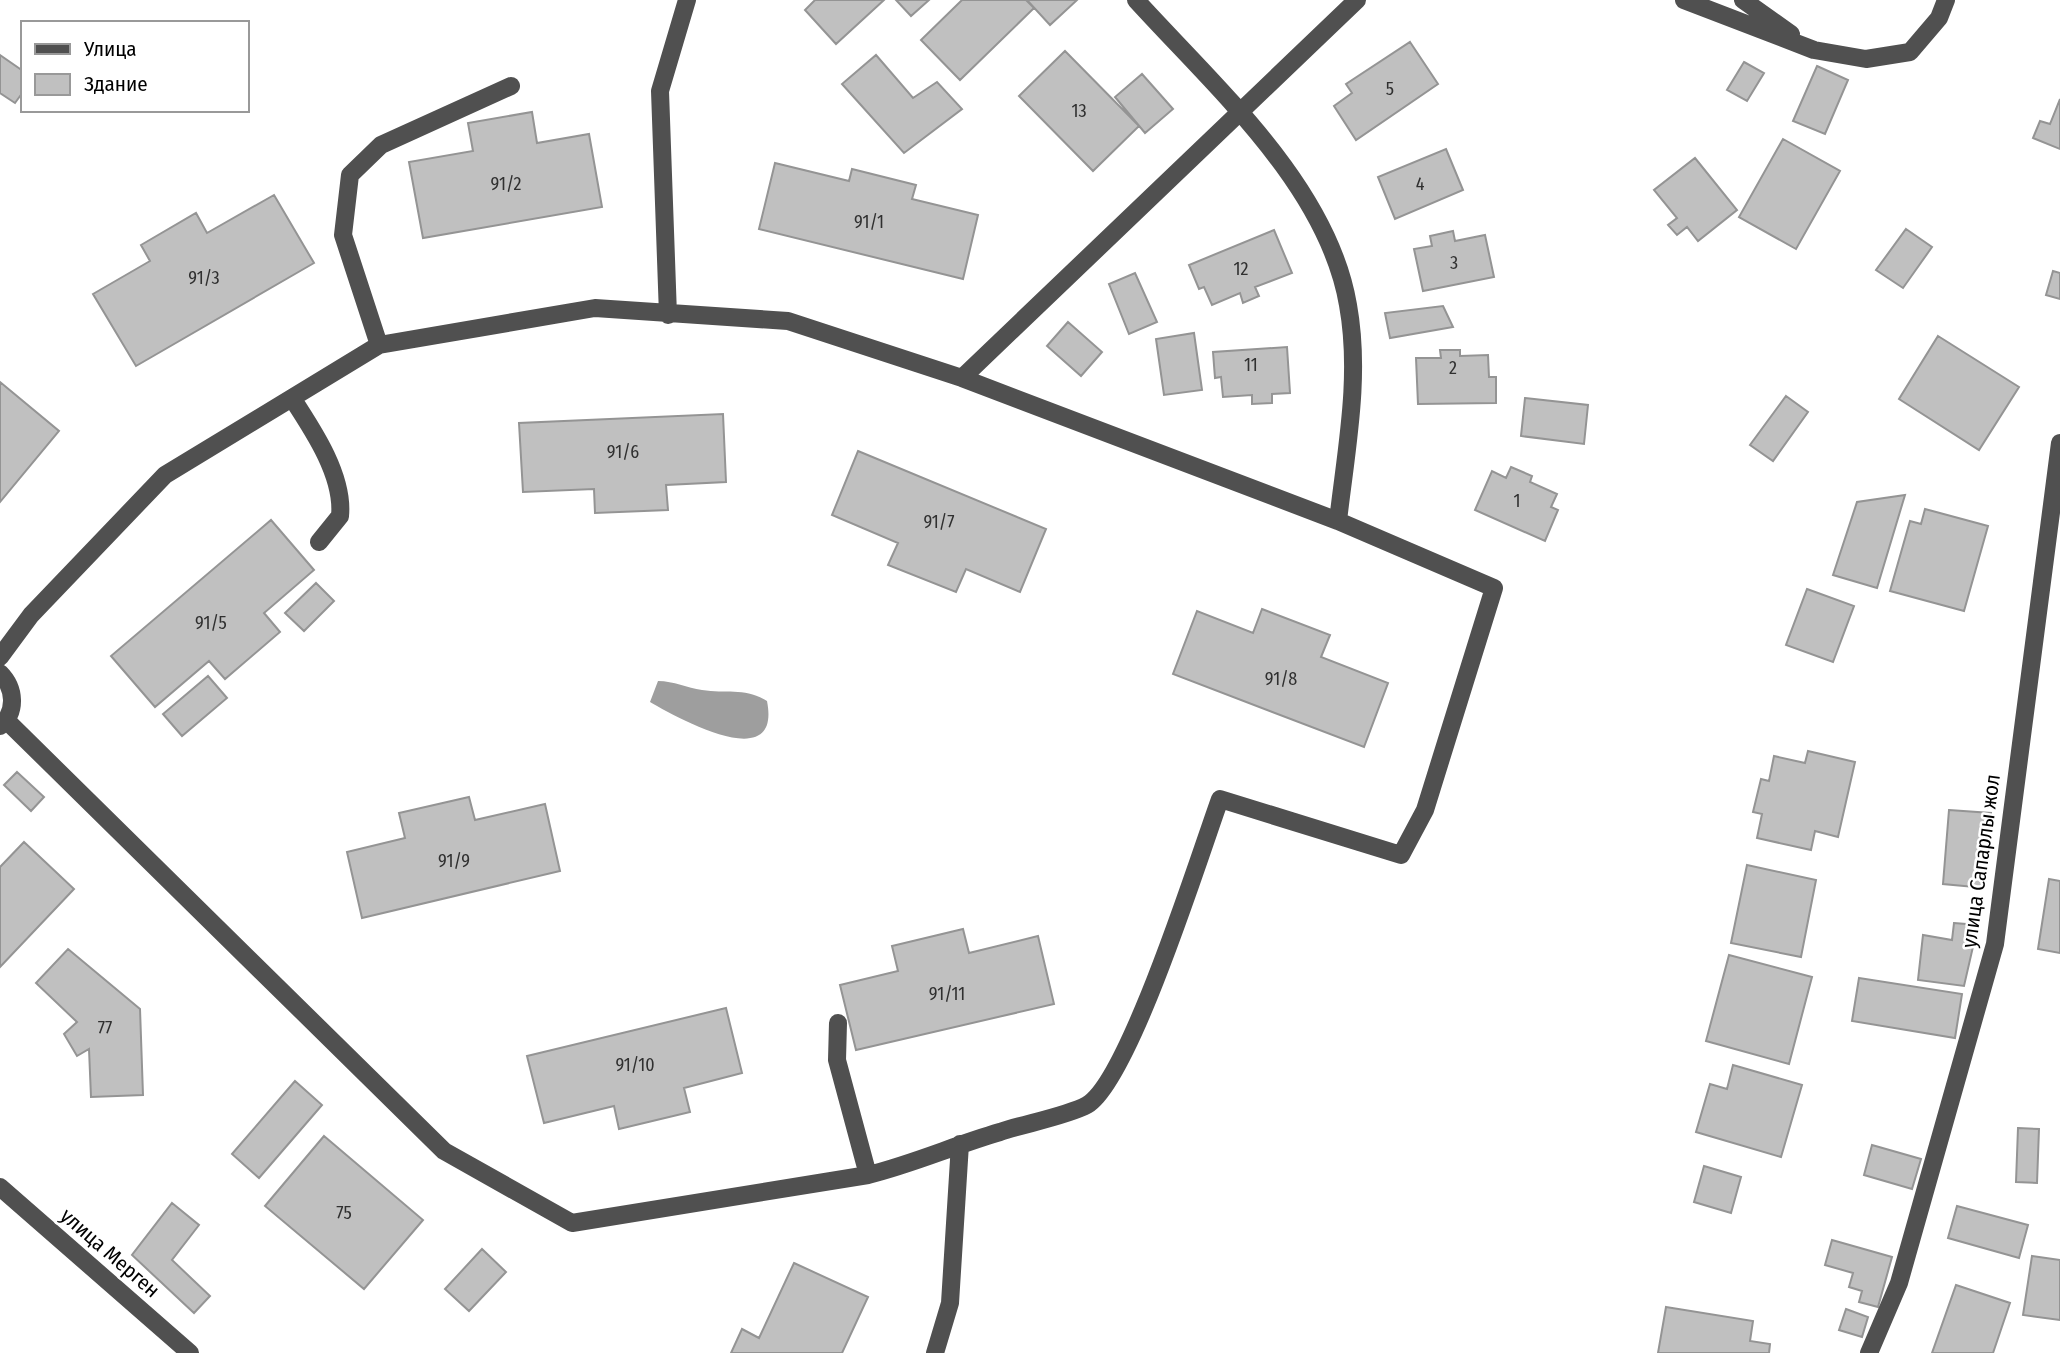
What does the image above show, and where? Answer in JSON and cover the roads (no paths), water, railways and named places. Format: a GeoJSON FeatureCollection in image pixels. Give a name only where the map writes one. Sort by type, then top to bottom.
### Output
{"type":"FeatureCollection","features":[{"type":"Feature","properties":{"kind":"street"},"geometry":{"type":"LineString","coordinates":[[668,315],[660,91],[687,0]]}},
{"type":"Feature","properties":{"kind":"street"},"geometry":{"type":"LineString","coordinates":[[1136,0],[1239,113],[1293,180],[1325,232],[1348,304],[1354,389],[1338,522]]}},
{"type":"Feature","properties":{"kind":"street"},"geometry":{"type":"LineString","coordinates":[[962,378],[1357,0]]}},
{"type":"Feature","properties":{"kind":"street"},"geometry":{"type":"LineString","coordinates":[[1684,0],[1814,50],[1866,60],[1910,52],[1939,18],[1946,0]]}},
{"type":"Feature","properties":{"kind":"street"},"geometry":{"type":"LineString","coordinates":[[1743,0],[1814,50]]}},
{"type":"Feature","properties":{"kind":"street"},"geometry":{"type":"LineString","coordinates":[[379,345],[343,235],[350,175],[381,145],[511,86]]}},
{"type":"Feature","properties":{"kind":"street"},"geometry":{"type":"LineString","coordinates":[[0,657],[31,615],[165,475],[379,345],[595,308],[788,321],[962,378],[1338,522],[1494,588],[1425,810],[1401,855],[1220,799],[1144,1009],[1120,1063],[1088,1105],[960,1144],[911,1164],[868,1175],[572,1223],[444,1150],[4,723],[13,700],[8,681],[0,673]]}},
{"type":"Feature","properties":{"kind":"street"},"geometry":{"type":"LineString","coordinates":[[292,398],[313,430],[338,495],[340,516],[319,542]]}},
{"type":"Feature","properties":{"kind":"street","name":"улица Сапарлы жол"},"geometry":{"type":"LineString","coordinates":[[1869,1353],[1899,1283],[1995,944],[2060,443]]}},
{"type":"Feature","properties":{"kind":"street"},"geometry":{"type":"LineString","coordinates":[[838,1023],[837,1060],[868,1175]]}},
{"type":"Feature","properties":{"kind":"street"},"geometry":{"type":"LineString","coordinates":[[935,1353],[950,1303],[960,1144]]}},
{"type":"Feature","properties":{"kind":"street","name":"улица Мерген"},"geometry":{"type":"LineString","coordinates":[[0,1187],[190,1353]]}}]}
